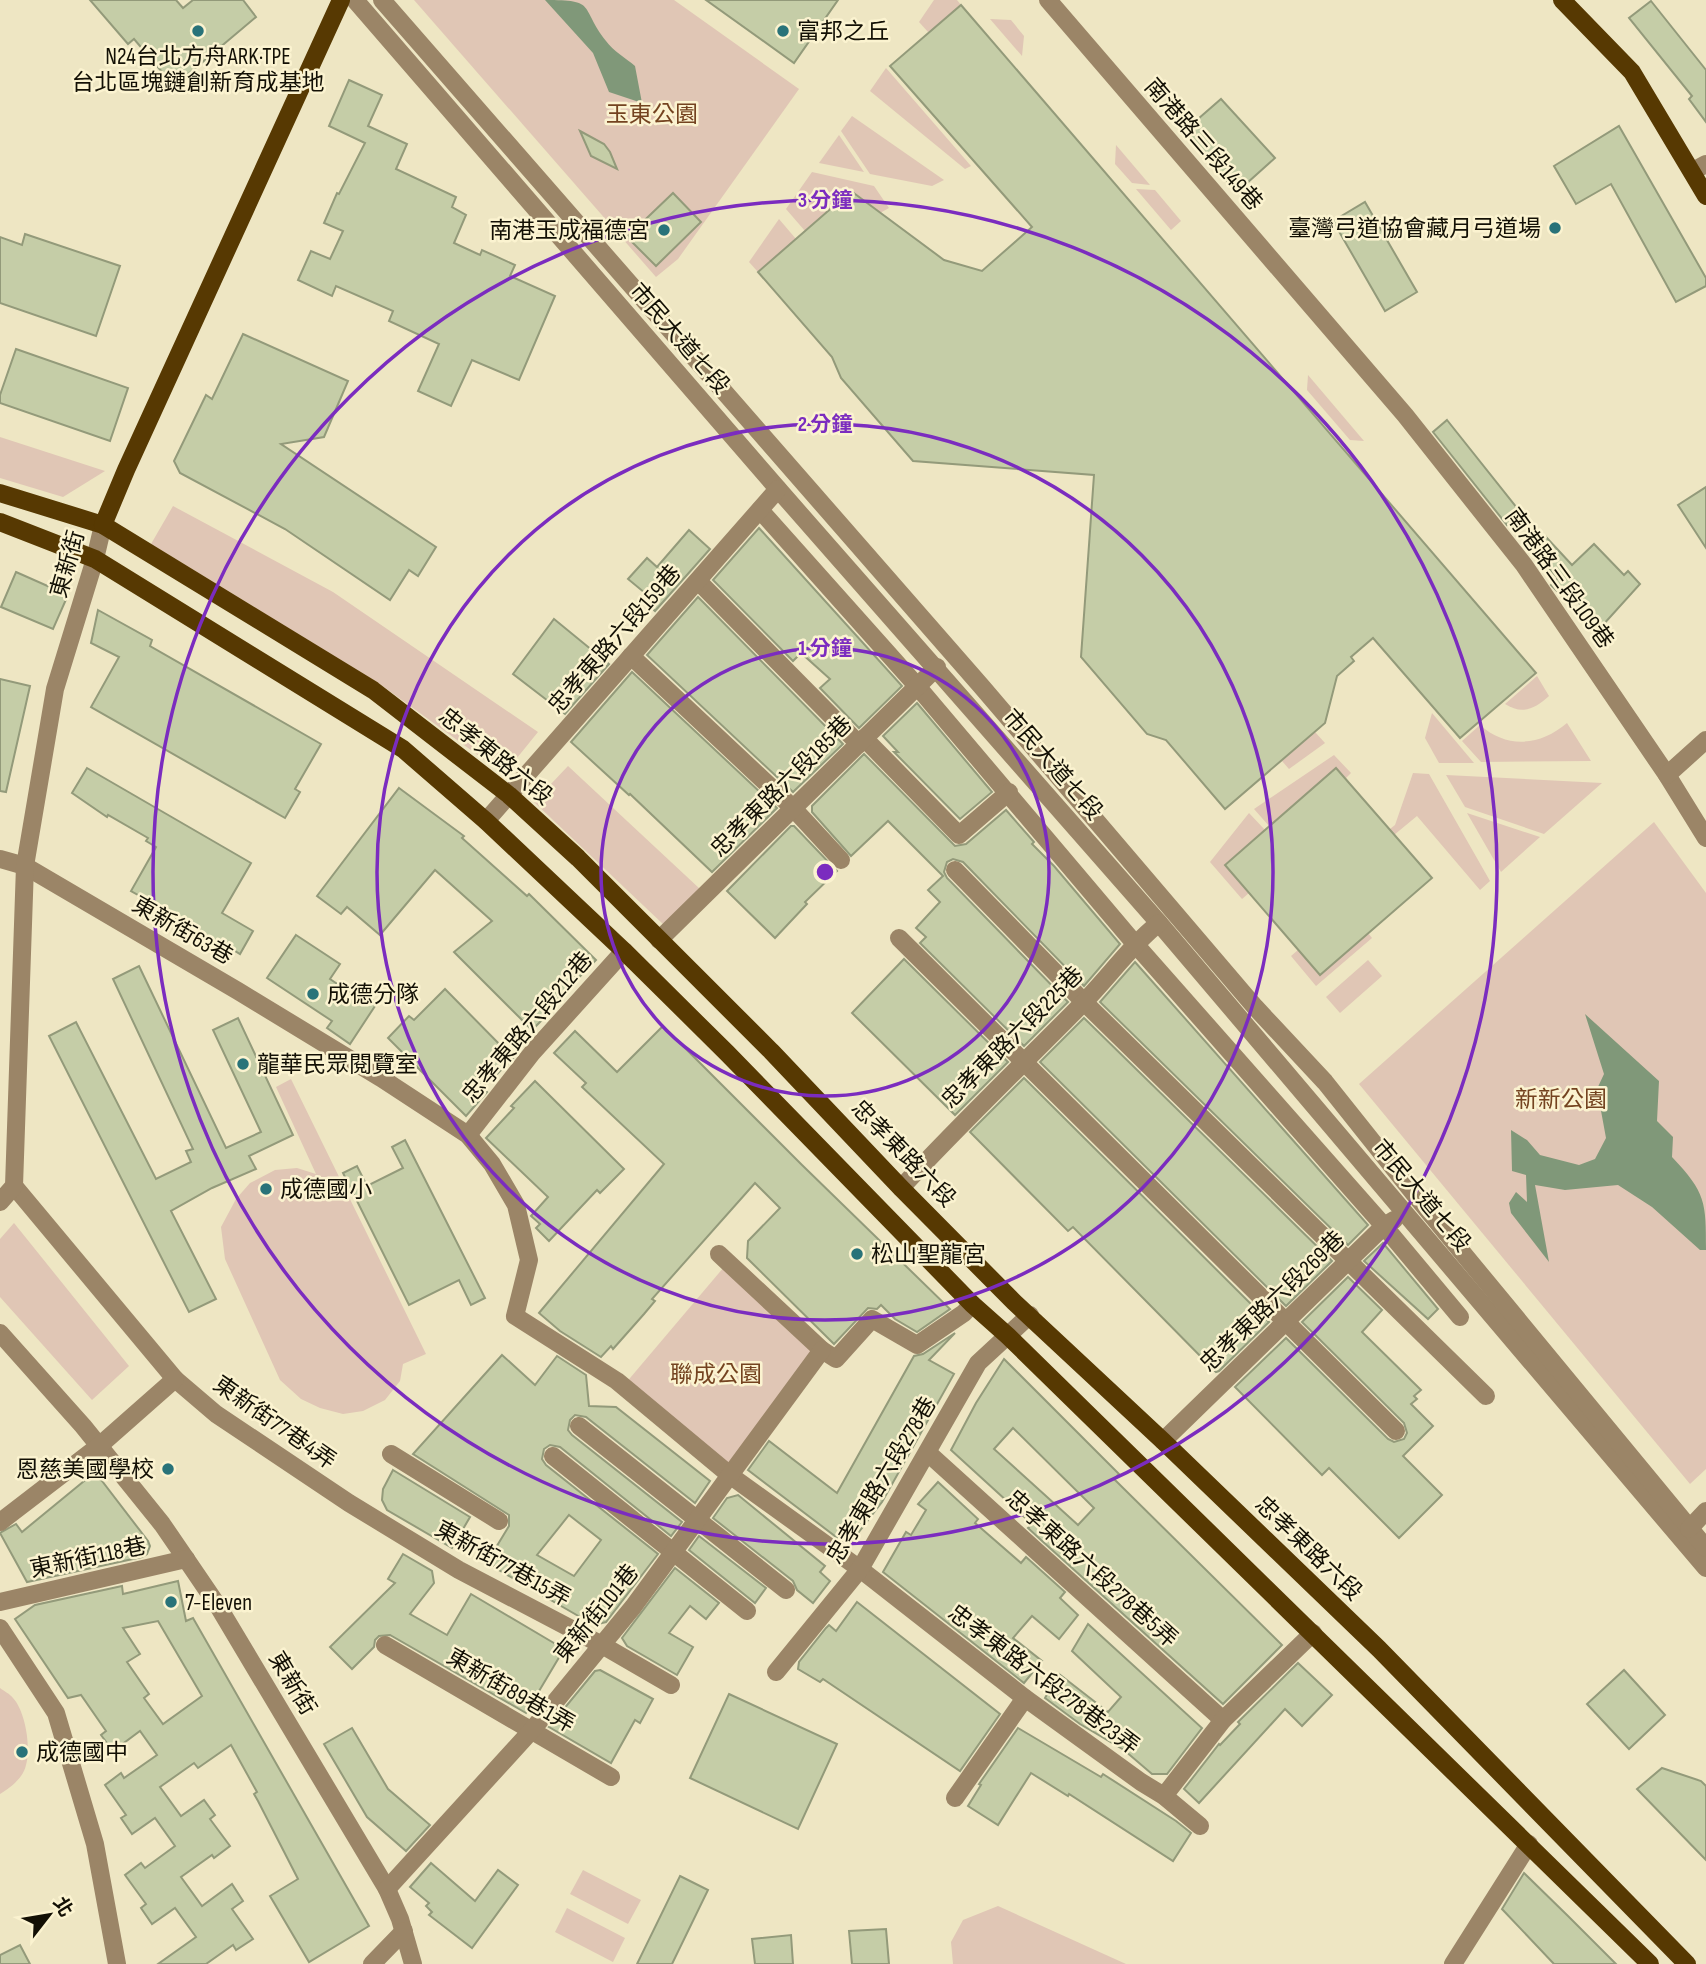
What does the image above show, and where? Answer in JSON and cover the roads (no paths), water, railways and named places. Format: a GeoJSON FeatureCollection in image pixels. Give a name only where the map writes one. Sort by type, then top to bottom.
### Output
{"type":"FeatureCollection","features":[{"type":"Feature","properties":{"kind":"main road","name":"東新街"},"geometry":{"type":"LineString","coordinates":[[103,525],[341,0]]}},
{"type":"Feature","properties":{"kind":"main road"},"geometry":{"type":"LineString","coordinates":[[1562,0],[1633,72],[1700,167],[1706,196]]}},
{"type":"Feature","properties":{"kind":"main road","name":"忠孝東路六段"},"geometry":{"type":"LineString","coordinates":[[0,493],[103,525],[373,690],[509,795],[578,858],[771,1051],[901,1188],[1030,1315],[1379,1649],[1687,1964]]}},
{"type":"Feature","properties":{"kind":"main road"},"geometry":{"type":"LineString","coordinates":[[0,522],[95,559],[403,749],[486,821],[727,1053],[972,1304],[1008,1336],[1650,1964]]}},
{"type":"Feature","properties":{"kind":"street","name":"市民大道七段"},"geometry":{"type":"LineString","coordinates":[[355,0],[778,489],[1159,923],[1706,1568]]}},
{"type":"Feature","properties":{"kind":"street","name":"市民大道七段"},"geometry":{"type":"LineString","coordinates":[[382,0],[982,687],[1255,1007],[1325,1082],[1706,1548]]}},
{"type":"Feature","properties":{"kind":"street","name":"南港路三段149巷"},"geometry":{"type":"LineString","coordinates":[[1048,0],[1405,415]]}},
{"type":"Feature","properties":{"kind":"street","name":"南港路三段109巷"},"geometry":{"type":"LineString","coordinates":[[1405,415],[1524,565],[1667,775],[1706,838]]}},
{"type":"Feature","properties":{"kind":"street","name":"忠孝東路六段159巷"},"geometry":{"type":"LineString","coordinates":[[486,821],[778,489]]}},
{"type":"Feature","properties":{"kind":"street"},"geometry":{"type":"LineString","coordinates":[[760,510],[918,686],[1136,945],[1384,1226],[1460,1317]]}},
{"type":"Feature","properties":{"kind":"street","name":"東新街"},"geometry":{"type":"LineString","coordinates":[[14,1186],[25,866],[55,689],[103,525]]}},
{"type":"Feature","properties":{"kind":"street"},"geometry":{"type":"LineString","coordinates":[[698,581],[959,835],[1009,792]]}},
{"type":"Feature","properties":{"kind":"street"},"geometry":{"type":"LineString","coordinates":[[631,656],[793,808],[841,860]]}},
{"type":"Feature","properties":{"kind":"street","name":"忠孝東路六段185巷"},"geometry":{"type":"LineString","coordinates":[[659,940],[937,667]]}},
{"type":"Feature","properties":{"kind":"street"},"geometry":{"type":"LineString","coordinates":[[1667,775],[1706,740]]}},
{"type":"Feature","properties":{"kind":"street","name":"東新街63巷"},"geometry":{"type":"LineString","coordinates":[[0,859],[25,866],[238,990],[314,1039],[382,1078],[468,1135],[492,1164],[516,1205],[529,1260],[514,1315]]}},
{"type":"Feature","properties":{"kind":"street"},"geometry":{"type":"LineString","coordinates":[[955,870],[1084,1002],[1486,1396]]}},
{"type":"Feature","properties":{"kind":"street","name":"忠孝東路六段225巷"},"geometry":{"type":"LineString","coordinates":[[901,1188],[1159,923]]}},
{"type":"Feature","properties":{"kind":"street"},"geometry":{"type":"LineString","coordinates":[[899,939],[1396,1431]]}},
{"type":"Feature","properties":{"kind":"street","name":"忠孝東路六段212巷"},"geometry":{"type":"LineString","coordinates":[[468,1135],[532,1053],[624,951]]}},
{"type":"Feature","properties":{"kind":"street"},"geometry":{"type":"LineString","coordinates":[[0,1202],[14,1186],[175,1379],[99,1446],[0,1522]]}},
{"type":"Feature","properties":{"kind":"street","name":"忠孝東路六段269巷"},"geometry":{"type":"LineString","coordinates":[[1163,1441],[1384,1226],[1419,1200]]}},
{"type":"Feature","properties":{"kind":"street"},"geometry":{"type":"LineString","coordinates":[[719,1254],[822,1350],[836,1359],[872,1319],[917,1345],[964,1313],[972,1304]]}},
{"type":"Feature","properties":{"kind":"street","name":"忠孝東路六段278巷23弄"},"geometry":{"type":"LineString","coordinates":[[514,1315],[617,1381],[732,1476],[860,1569],[1025,1698],[1164,1796],[1200,1826]]}},
{"type":"Feature","properties":{"kind":"street","name":"忠孝東路六段278巷"},"geometry":{"type":"LineString","coordinates":[[776,1672],[860,1569],[978,1363],[1030,1315]]}},
{"type":"Feature","properties":{"kind":"street","name":"東新街"},"geometry":{"type":"LineString","coordinates":[[0,1333],[99,1446],[162,1524],[218,1606],[387,1889],[404,1931],[413,1964]]}},
{"type":"Feature","properties":{"kind":"street","name":"東新街101巷"},"geometry":{"type":"LineString","coordinates":[[387,1889],[532,1730],[602,1645],[676,1552],[822,1350]]}},
{"type":"Feature","properties":{"kind":"street","name":"東新街77巷4弄"},"geometry":{"type":"LineString","coordinates":[[175,1379],[216,1414],[349,1503]]}},
{"type":"Feature","properties":{"kind":"street"},"geometry":{"type":"LineString","coordinates":[[579,1426],[786,1590]]}},
{"type":"Feature","properties":{"kind":"street","name":"忠孝東路六段278巷5弄"},"geometry":{"type":"LineString","coordinates":[[928,1453],[1223,1720]]}},
{"type":"Feature","properties":{"kind":"street"},"geometry":{"type":"LineString","coordinates":[[391,1454],[499,1521]]}},
{"type":"Feature","properties":{"kind":"street"},"geometry":{"type":"LineString","coordinates":[[553,1456],[747,1611]]}},
{"type":"Feature","properties":{"kind":"street","name":"東新街77巷15弄"},"geometry":{"type":"LineString","coordinates":[[349,1503],[459,1570],[602,1645],[671,1685]]}},
{"type":"Feature","properties":{"kind":"street"},"geometry":{"type":"LineString","coordinates":[[1689,1529],[1706,1511]]}},
{"type":"Feature","properties":{"kind":"street","name":"東新街118巷"},"geometry":{"type":"LineString","coordinates":[[0,1602],[186,1559]]}},
{"type":"Feature","properties":{"kind":"street"},"geometry":{"type":"LineString","coordinates":[[0,1628],[56,1713],[94,1844],[117,1964]]}},
{"type":"Feature","properties":{"kind":"street"},"geometry":{"type":"LineString","coordinates":[[1164,1796],[1223,1720],[1313,1633]]}},
{"type":"Feature","properties":{"kind":"street","name":"東新街89巷1弄"},"geometry":{"type":"LineString","coordinates":[[385,1645],[611,1777]]}},
{"type":"Feature","properties":{"kind":"street"},"geometry":{"type":"LineString","coordinates":[[955,1798],[1025,1698]]}},
{"type":"Feature","properties":{"kind":"street"},"geometry":{"type":"LineString","coordinates":[[1453,1964],[1529,1844]]}},
{"type":"Feature","properties":{"kind":"street"},"geometry":{"type":"LineString","coordinates":[[372,1964],[404,1931]]}},
{"type":"Feature","properties":{"kind":"place","name":"N24台北方舟ARK·TPE 台北區塊鏈創新育成基地"},"geometry":{"type":"Point","coordinates":[198,31]}},
{"type":"Feature","properties":{"kind":"place","name":"富邦之丘"},"geometry":{"type":"Point","coordinates":[783,31]}},
{"type":"Feature","properties":{"kind":"place","name":"臺灣弓道協會藏月弓道場"},"geometry":{"type":"Point","coordinates":[1555,228]}},
{"type":"Feature","properties":{"kind":"place","name":"南港玉成福德宮"},"geometry":{"type":"Point","coordinates":[664,230]}},
{"type":"Feature","properties":{"kind":"place","name":"成德分隊"},"geometry":{"type":"Point","coordinates":[313,994]}},
{"type":"Feature","properties":{"kind":"place","name":"龍華民眾閱覽室"},"geometry":{"type":"Point","coordinates":[243,1064]}},
{"type":"Feature","properties":{"kind":"place","name":"成德國小"},"geometry":{"type":"Point","coordinates":[266,1189]}},
{"type":"Feature","properties":{"kind":"place","name":"松山聖龍宮"},"geometry":{"type":"Point","coordinates":[857,1254]}},
{"type":"Feature","properties":{"kind":"place","name":"恩慈美國學校"},"geometry":{"type":"Point","coordinates":[168,1469]}},
{"type":"Feature","properties":{"kind":"place","name":"7-Eleven"},"geometry":{"type":"Point","coordinates":[171,1602]}},
{"type":"Feature","properties":{"kind":"place","name":"成德國中"},"geometry":{"type":"Point","coordinates":[22,1752]}},
{"type":"Feature","properties":{"kind":"park label","name":"玉東公園"},"geometry":{"type":"Point","coordinates":[652,114]}},
{"type":"Feature","properties":{"kind":"park label","name":"新新公園"},"geometry":{"type":"Point","coordinates":[1561,1099]}},
{"type":"Feature","properties":{"kind":"park label","name":"聯成公園"},"geometry":{"type":"Point","coordinates":[716,1374]}}]}
